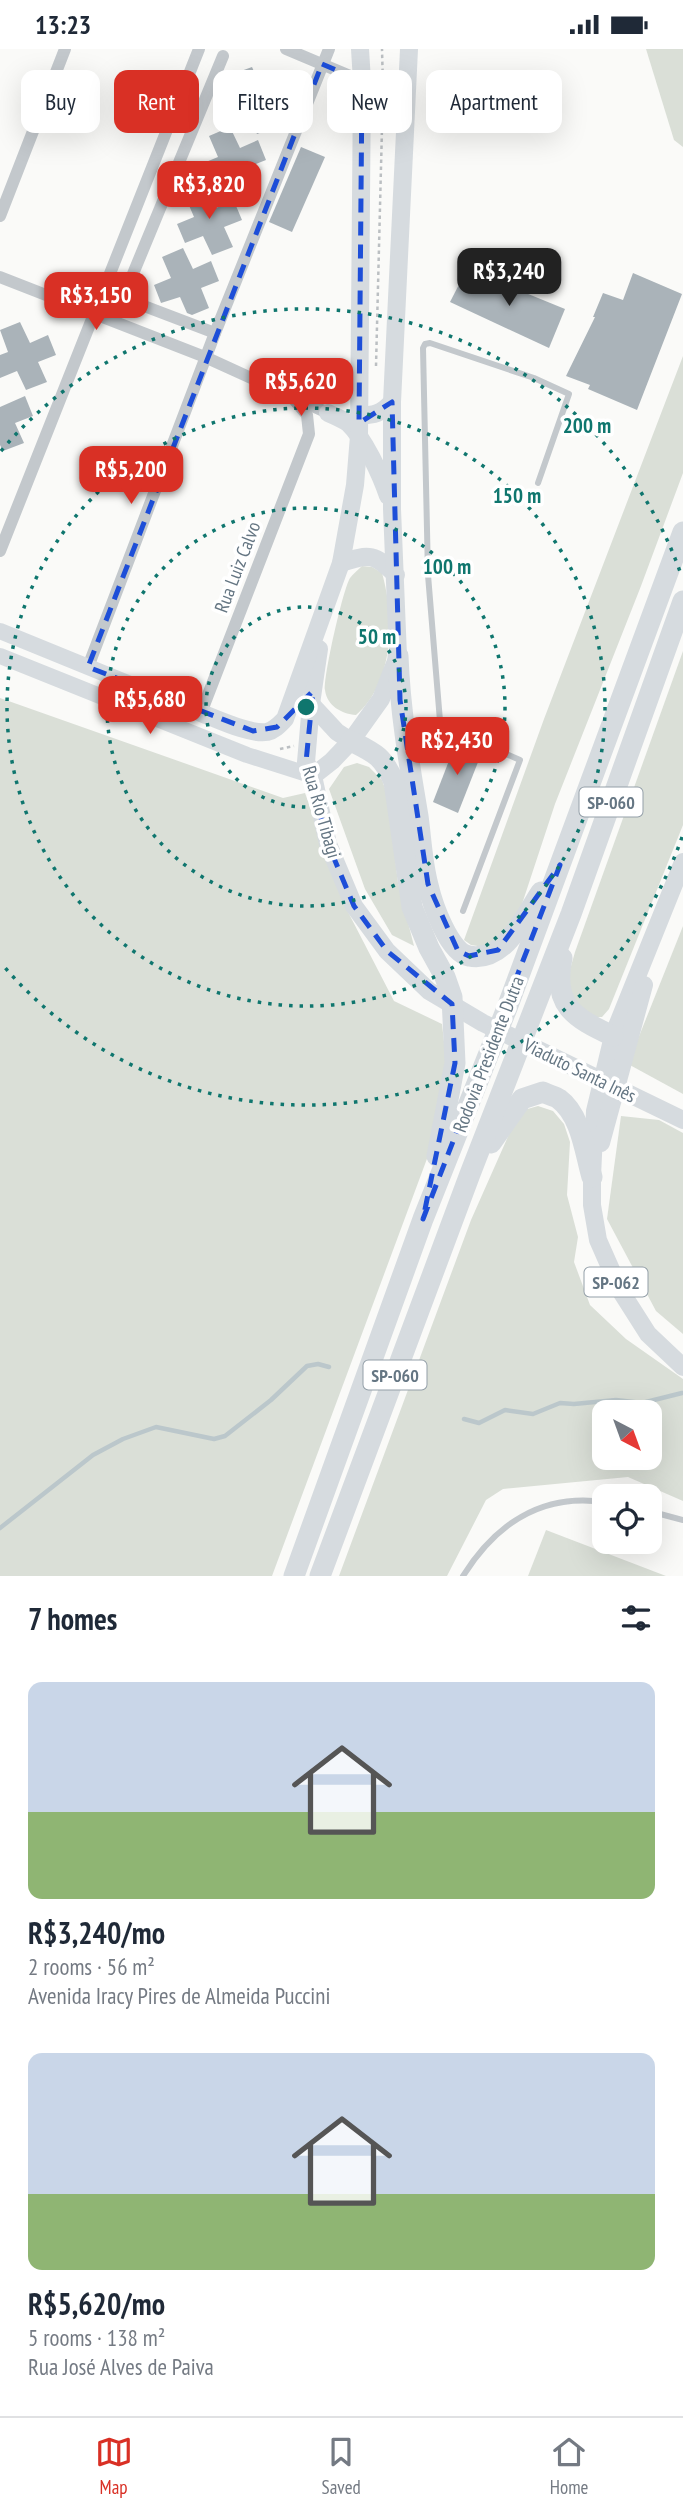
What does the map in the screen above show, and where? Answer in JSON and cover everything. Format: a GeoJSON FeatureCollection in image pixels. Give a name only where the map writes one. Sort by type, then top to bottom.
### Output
{"type":"FeatureCollection","features":[{"type":"Feature","properties":{"kind":"highway","name":"Rodovia Presidente Dutra"},"geometry":{"type":"LineString","coordinates":[[294,1576],[423,1219],[507,1008],[683,532]]}},
{"type":"Feature","properties":{"kind":"highway","name":"Rodovia Presidente Dutra"},"geometry":{"type":"LineString","coordinates":[[320,1576],[470,1174],[571,914],[683,601]]}},
{"type":"Feature","properties":{"kind":"highway"},"geometry":{"type":"LineString","coordinates":[[398,656],[400,701],[428,884],[446,933],[458,951],[469,956],[498,950],[508,940],[560,865]]}},
{"type":"Feature","properties":{"kind":"highway"},"geometry":{"type":"LineString","coordinates":[[351,741],[371,751],[386,763],[394,782],[412,907],[429,948],[446,977],[452,997],[455,1063],[423,1219]]}},
{"type":"Feature","properties":{"kind":"highway"},"geometry":{"type":"LineString","coordinates":[[571,914],[558,974],[559,993],[568,1009],[613,1036]]}},
{"type":"Feature","properties":{"kind":"highway"},"geometry":{"type":"LineString","coordinates":[[470,1174],[522,1099],[543,1093],[559,1099],[569,1110],[579,1130],[592,1177]]}},
{"type":"Feature","properties":{"kind":"main road"},"geometry":{"type":"LineString","coordinates":[[360,49],[361,70]]}},
{"type":"Feature","properties":{"kind":"main road"},"geometry":{"type":"LineString","coordinates":[[313,776],[351,741],[381,699],[398,656],[392,509],[392,402],[410,49]]}},
{"type":"Feature","properties":{"kind":"main road"},"geometry":{"type":"LineString","coordinates":[[201,713],[253,731],[267,732],[285,719],[341,563],[359,436],[362,133]]}},
{"type":"Feature","properties":{"kind":"main road"},"geometry":{"type":"LineString","coordinates":[[359,416],[375,415],[384,411],[392,402]]}},
{"type":"Feature","properties":{"kind":"main road"},"geometry":{"type":"LineString","coordinates":[[328,413],[347,422],[359,436],[384,484],[392,509]]}},
{"type":"Feature","properties":{"kind":"main road"},"geometry":{"type":"LineString","coordinates":[[341,563],[367,555],[379,559],[396,575]]}},
{"type":"Feature","properties":{"kind":"main road","name":"Rua Rio Tibagi"},"geometry":{"type":"LineString","coordinates":[[332,590],[316,666],[306,762],[313,776],[328,843],[354,906]]}},
{"type":"Feature","properties":{"kind":"main road"},"geometry":{"type":"LineString","coordinates":[[311,704],[337,732],[351,741]]}},
{"type":"Feature","properties":{"kind":"main road"},"geometry":{"type":"LineString","coordinates":[[622,1065],[620,1051],[613,1036],[683,862]]}},
{"type":"Feature","properties":{"kind":"main road","name":"Viaduto Santa Inês"},"geometry":{"type":"LineString","coordinates":[[354,906],[387,951],[429,991],[483,1023],[683,1120]]}},
{"type":"Feature","properties":{"kind":"main road"},"geometry":{"type":"LineString","coordinates":[[592,1177],[664,911]]}},
{"type":"Feature","properties":{"kind":"main road","name":"SP-062"},"geometry":{"type":"LineString","coordinates":[[613,1036],[595,1111],[592,1205],[598,1240],[620,1290],[648,1334],[683,1367]]}},
{"type":"Feature","properties":{"kind":"street"},"geometry":{"type":"LineString","coordinates":[[0,216],[65,49]]}},
{"type":"Feature","properties":{"kind":"street"},"geometry":{"type":"LineString","coordinates":[[0,551],[199,49]]}},
{"type":"Feature","properties":{"kind":"street"},"geometry":{"type":"LineString","coordinates":[[286,49],[336,70]]}},
{"type":"Feature","properties":{"kind":"street"},"geometry":{"type":"LineString","coordinates":[[88,667],[205,357],[329,49]]}},
{"type":"Feature","properties":{"kind":"street"},"geometry":{"type":"LineString","coordinates":[[215,333],[123,298],[223,56]]}},
{"type":"Feature","properties":{"kind":"street"},"geometry":{"type":"LineString","coordinates":[[1,280],[205,357],[289,393],[328,413],[344,431],[358,456]]}},
{"type":"Feature","properties":{"kind":"street","name":"Rua Luiz Calvo"},"geometry":{"type":"LineString","coordinates":[[201,713],[309,434],[307,415],[289,393]]}},
{"type":"Feature","properties":{"kind":"street"},"geometry":{"type":"LineString","coordinates":[[328,413],[359,416]]}},
{"type":"Feature","properties":{"kind":"street"},"geometry":{"type":"LineString","coordinates":[[0,631],[201,713]]}},
{"type":"Feature","properties":{"kind":"street"},"geometry":{"type":"LineString","coordinates":[[0,656],[247,755],[313,776]]}},
{"type":"Feature","properties":{"kind":"lane"},"geometry":{"type":"LineString","coordinates":[[463,911],[520,760],[445,727],[440,721],[428,575],[425,344],[430,343],[534,378],[569,394],[538,483]]}},
{"type":"Feature","properties":{"kind":"lane"},"geometry":{"type":"LineString","coordinates":[[463,1576],[478,1551],[520,1517],[541,1506],[569,1501],[592,1502]]}},
{"type":"Feature","properties":{"kind":"lane"},"geometry":{"type":"LineString","coordinates":[[662,1514],[683,1520]]}},
{"type":"Feature","properties":{"kind":"path"},"geometry":{"type":"LineString","coordinates":[[376,374],[382,49]]}},
{"type":"Feature","properties":{"kind":"highlighted area"},"geometry":{"type":"Polygon","coordinates":[[[322,64],[362,81],[359,423],[392,402],[400,700],[428,884],[458,951],[469,956],[498,950],[560,865],[423,1219],[455,1063],[452,1004],[387,951],[354,906],[328,844],[306,762],[313,691],[277,727],[253,731],[88,667],[322,64]]]}},
{"type":"Feature","properties":{"kind":"shaded area"},"geometry":{"type":"Polygon","coordinates":[[[646,49],[683,49],[683,147],[674,140],[646,49]]]}},
{"type":"Feature","properties":{"kind":"shaded area"},"geometry":{"type":"Polygon","coordinates":[[[683,356],[683,473],[555,804],[522,904],[506,935],[484,947],[471,945],[464,940],[544,719],[683,356]]]}},
{"type":"Feature","properties":{"kind":"shaded area"},"geometry":{"type":"Polygon","coordinates":[[[362,566],[372,567],[382,573],[390,629],[384,668],[378,686],[369,702],[356,715],[332,705],[326,696],[325,682],[347,585],[362,566]]]}},
{"type":"Feature","properties":{"kind":"shaded area"},"geometry":{"type":"Polygon","coordinates":[[[683,651],[683,825],[609,1009],[602,1017],[587,1017],[565,987],[575,952],[683,651]]]}},
{"type":"Feature","properties":{"kind":"shaded area"},"geometry":{"type":"Polygon","coordinates":[[[0,698],[283,798],[305,793],[348,912],[394,1001],[442,1024],[447,1068],[428,1156],[272,1576],[0,1576],[0,698]]]}},
{"type":"Feature","properties":{"kind":"shaded area"},"geometry":{"type":"Polygon","coordinates":[[[357,763],[369,767],[382,780],[388,797],[398,883],[414,946],[392,935],[365,889],[329,789],[344,767],[357,763]]]}},
{"type":"Feature","properties":{"kind":"shaded area"},"geometry":{"type":"Polygon","coordinates":[[[683,926],[683,1094],[628,1064],[683,926]]]}},
{"type":"Feature","properties":{"kind":"shaded area"},"geometry":{"type":"Polygon","coordinates":[[[538,1106],[553,1111],[564,1124],[570,1142],[567,1195],[578,1237],[574,1262],[590,1305],[626,1339],[683,1379],[683,1501],[662,1492],[662,1484],[644,1484],[628,1477],[503,1489],[486,1500],[447,1576],[339,1576],[471,1220],[514,1123],[524,1110],[538,1106]]]}},
{"type":"Feature","properties":{"kind":"shaded area"},"geometry":{"type":"Polygon","coordinates":[[[621,1116],[659,1120],[683,1133],[683,1334],[656,1311],[607,1219],[621,1116]]]}},
{"type":"Feature","properties":{"kind":"shaded area"},"geometry":{"type":"Polygon","coordinates":[[[546,1530],[592,1548],[592,1554],[609,1554],[666,1576],[528,1576],[546,1530]]]}},
{"type":"Feature","properties":{"kind":"building"},"geometry":{"type":"Polygon","coordinates":[[[216,133],[233,133],[240,148],[258,140],[266,160],[248,167],[256,187],[236,195],[227,176],[209,183],[201,164],[218,157],[209,136],[216,133]]]}},
{"type":"Feature","properties":{"kind":"building"},"geometry":{"type":"Polygon","coordinates":[[[301,147],[325,157],[292,232],[269,222],[301,147]]]}},
{"type":"Feature","properties":{"kind":"building"},"geometry":{"type":"Polygon","coordinates":[[[206,187],[216,208],[234,201],[242,220],[224,227],[233,247],[212,255],[203,236],[185,243],[177,224],[194,217],[185,196],[206,187]]]}},
{"type":"Feature","properties":{"kind":"building"},"geometry":{"type":"Polygon","coordinates":[[[183,248],[193,269],[211,261],[219,281],[201,288],[209,308],[192,315],[187,313],[180,297],[161,303],[154,285],[171,278],[162,257],[183,248]]]}},
{"type":"Feature","properties":{"kind":"building"},"geometry":{"type":"Polygon","coordinates":[[[467,269],[565,309],[549,348],[450,302],[467,269]]]}},
{"type":"Feature","properties":{"kind":"building"},"geometry":{"type":"Polygon","coordinates":[[[633,273],[682,294],[637,410],[588,389],[590,385],[566,376],[595,317],[603,293],[623,300],[633,273]]]}},
{"type":"Feature","properties":{"kind":"building"},"geometry":{"type":"Polygon","coordinates":[[[20,322],[30,343],[48,335],[56,355],[38,362],[47,382],[26,390],[17,371],[0,378],[0,355],[8,352],[0,330],[20,322]]]}},
{"type":"Feature","properties":{"kind":"building"},"geometry":{"type":"Polygon","coordinates":[[[25,396],[33,416],[15,423],[24,443],[3,451],[0,445],[0,407],[25,396]]]}},
{"type":"Feature","properties":{"kind":"building"},"geometry":{"type":"Polygon","coordinates":[[[457,740],[482,752],[458,813],[433,802],[457,740]]]}},
{"type":"Feature","properties":{"kind":"waterway"},"geometry":{"type":"LineString","coordinates":[[0,1528],[93,1455],[123,1439],[156,1427],[214,1439],[225,1436],[271,1400],[307,1366],[318,1364],[329,1367]]}},
{"type":"Feature","properties":{"kind":"waterway"},"geometry":{"type":"LineString","coordinates":[[464,1419],[479,1423],[505,1410],[533,1414],[560,1403],[616,1400],[642,1403],[682,1393]]}}]}
